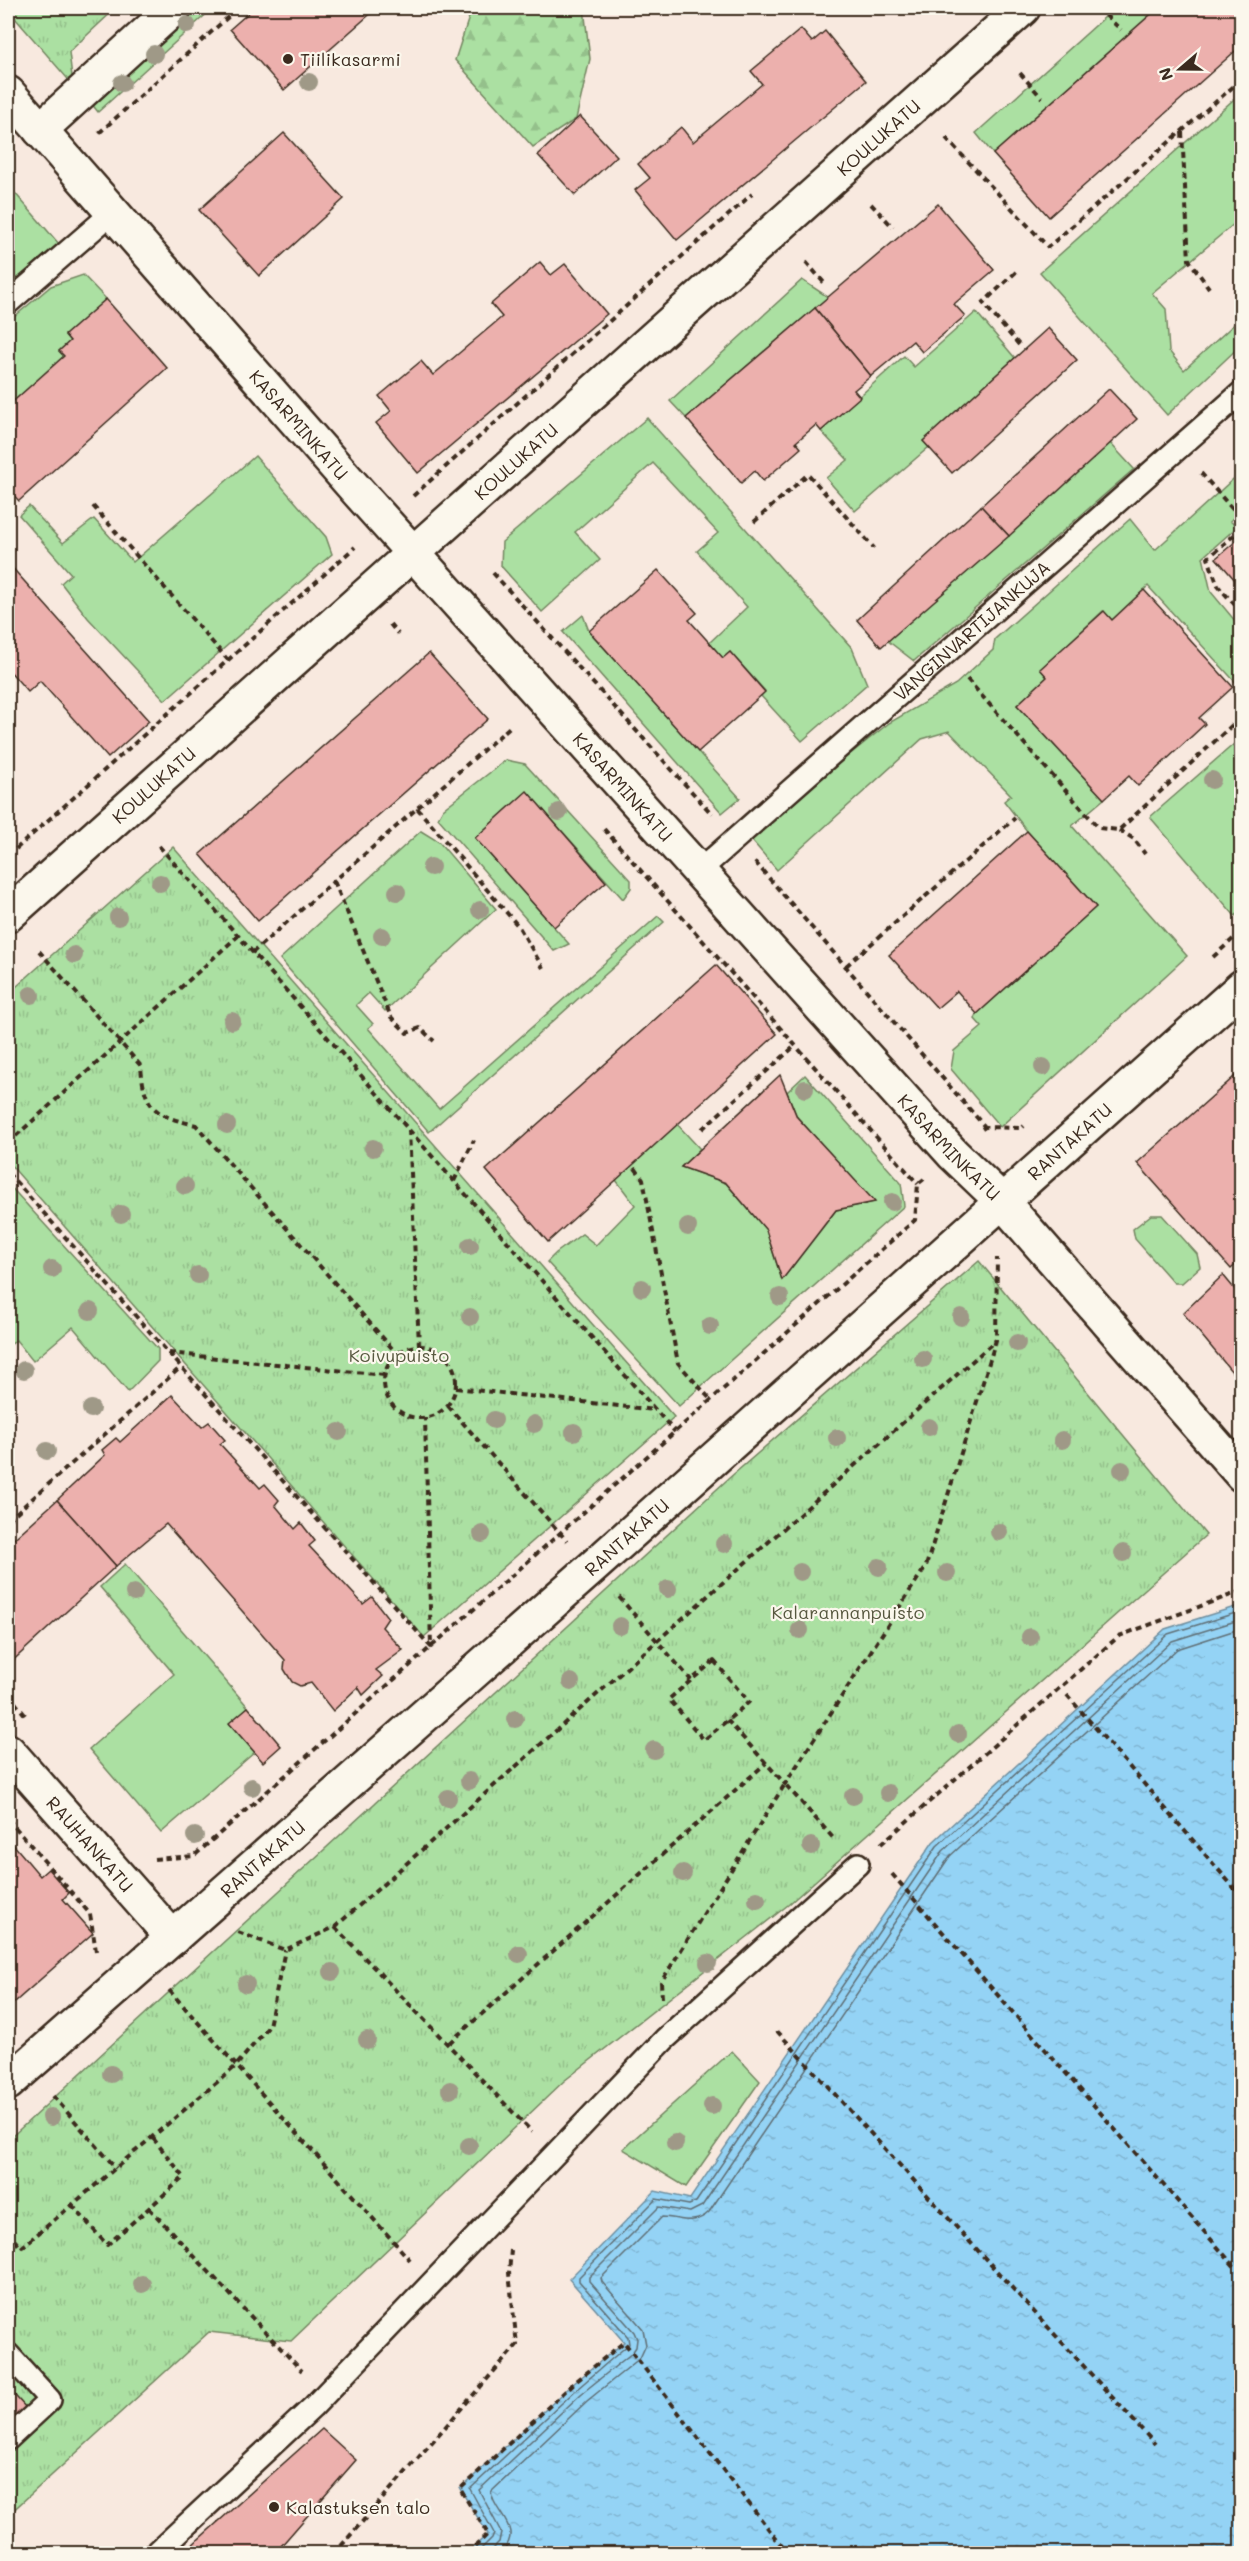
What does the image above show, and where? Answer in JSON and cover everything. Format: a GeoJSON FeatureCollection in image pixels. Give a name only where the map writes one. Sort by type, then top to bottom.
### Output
{"type":"FeatureCollection","features":[{"type":"Feature","properties":{"kind":"street"},"geometry":{"type":"LineString","coordinates":[[40,130],[174,8]]}},
{"type":"Feature","properties":{"kind":"street","name":"KOULUKATU"},"geometry":{"type":"LineString","coordinates":[[8,915],[1023,8]]}},
{"type":"Feature","properties":{"kind":"street","name":"KASARMINKATU"},"geometry":{"type":"LineString","coordinates":[[8,93],[413,553],[953,1154],[1001,1200],[1242,1475]]}},
{"type":"Feature","properties":{"kind":"street","name":"RANTAKATU"},"geometry":{"type":"LineString","coordinates":[[18,2074],[610,1551],[1242,987]]}},
{"type":"Feature","properties":{"kind":"street","name":"RAUHANKATU"},"geometry":{"type":"LineString","coordinates":[[8,1751],[173,1938]]}},
{"type":"Feature","properties":{"kind":"lane"},"geometry":{"type":"LineString","coordinates":[[8,303],[112,213]]}},
{"type":"Feature","properties":{"kind":"lane","name":"VANGINVARTIJANKUJA"},"geometry":{"type":"LineString","coordinates":[[700,870],[1242,392]]}},
{"type":"Feature","properties":{"kind":"lane"},"geometry":{"type":"LineString","coordinates":[[155,2553],[325,2396],[664,2039],[858,1864]]}},
{"type":"Feature","properties":{"kind":"lane"},"geometry":{"type":"LineString","coordinates":[[8,2354],[50,2400],[8,2439]]}},
{"type":"Feature","properties":{"kind":"path"},"geometry":{"type":"LineString","coordinates":[[98,134],[238,8]]}},
{"type":"Feature","properties":{"kind":"path"},"geometry":{"type":"LineString","coordinates":[[1098,8],[1120,30]]}},
{"type":"Feature","properties":{"kind":"path"},"geometry":{"type":"LineString","coordinates":[[1020,73],[1042,98]]}},
{"type":"Feature","properties":{"kind":"path"},"geometry":{"type":"LineString","coordinates":[[946,138],[1048,247],[1242,80]]}},
{"type":"Feature","properties":{"kind":"path"},"geometry":{"type":"LineString","coordinates":[[1182,131],[1189,260],[1209,288]]}},
{"type":"Feature","properties":{"kind":"path"},"geometry":{"type":"LineString","coordinates":[[8,855],[756,190]]}},
{"type":"Feature","properties":{"kind":"path"},"geometry":{"type":"LineString","coordinates":[[871,204],[893,226]]}},
{"type":"Feature","properties":{"kind":"path"},"geometry":{"type":"LineString","coordinates":[[806,262],[826,285]]}},
{"type":"Feature","properties":{"kind":"path"},"geometry":{"type":"LineString","coordinates":[[1016,272],[983,303],[1020,346]]}},
{"type":"Feature","properties":{"kind":"path"},"geometry":{"type":"LineString","coordinates":[[1179,448],[1242,520]]}},
{"type":"Feature","properties":{"kind":"path"},"geometry":{"type":"LineString","coordinates":[[754,522],[808,474],[874,548]]}},
{"type":"Feature","properties":{"kind":"path"},"geometry":{"type":"LineString","coordinates":[[93,506],[228,660]]}},
{"type":"Feature","properties":{"kind":"path"},"geometry":{"type":"LineString","coordinates":[[1242,528],[1208,558],[1218,586],[1242,613]]}},
{"type":"Feature","properties":{"kind":"path"},"geometry":{"type":"LineString","coordinates":[[945,653],[1099,828],[1119,830],[1134,839],[1145,854]]}},
{"type":"Feature","properties":{"kind":"path"},"geometry":{"type":"LineString","coordinates":[[505,716],[520,733]]}},
{"type":"Feature","properties":{"kind":"path"},"geometry":{"type":"LineString","coordinates":[[1119,830],[1242,716]]}},
{"type":"Feature","properties":{"kind":"path"},"geometry":{"type":"LineString","coordinates":[[252,952],[512,725]]}},
{"type":"Feature","properties":{"kind":"path"},"geometry":{"type":"LineString","coordinates":[[417,808],[519,927],[543,968]]}},
{"type":"Feature","properties":{"kind":"path"},"geometry":{"type":"LineString","coordinates":[[846,966],[1015,818]]}},
{"type":"Feature","properties":{"kind":"path"},"geometry":{"type":"LineString","coordinates":[[603,828],[918,1184]]}},
{"type":"Feature","properties":{"kind":"path"},"geometry":{"type":"LineString","coordinates":[[159,846],[675,1432]]}},
{"type":"Feature","properties":{"kind":"path"},"geometry":{"type":"LineString","coordinates":[[334,881],[391,1017],[407,1033],[420,1028],[434,1041]]}},
{"type":"Feature","properties":{"kind":"path"},"geometry":{"type":"LineString","coordinates":[[1207,962],[1242,931]]}},
{"type":"Feature","properties":{"kind":"path"},"geometry":{"type":"LineString","coordinates":[[8,1143],[238,936]]}},
{"type":"Feature","properties":{"kind":"path"},"geometry":{"type":"LineString","coordinates":[[39,951],[141,1066],[142,1087],[150,1107],[165,1118],[196,1125],[397,1354]]}},
{"type":"Feature","properties":{"kind":"path"},"geometry":{"type":"LineString","coordinates":[[702,1129],[795,1046]]}},
{"type":"Feature","properties":{"kind":"path"},"geometry":{"type":"LineString","coordinates":[[90,1914],[151,1859],[195,1856],[915,1220],[918,1184],[953,1154],[985,1127],[1022,1128],[1030,1120]]}},
{"type":"Feature","properties":{"kind":"path"},"geometry":{"type":"LineString","coordinates":[[409,1130],[419,1346]]}},
{"type":"Feature","properties":{"kind":"path"},"geometry":{"type":"LineString","coordinates":[[454,1181],[474,1140]]}},
{"type":"Feature","properties":{"kind":"path"},"geometry":{"type":"LineString","coordinates":[[635,1168],[643,1179],[678,1363],[711,1400]]}},
{"type":"Feature","properties":{"kind":"path"},"geometry":{"type":"LineString","coordinates":[[8,1173],[431,1647]]}},
{"type":"Feature","properties":{"kind":"path"},"geometry":{"type":"LineString","coordinates":[[664,2039],[661,1982],[784,1784],[926,1566],[996,1340],[997,1258],[1001,1200]]}},
{"type":"Feature","properties":{"kind":"path"},"geometry":{"type":"LineString","coordinates":[[229,1928],[285,1950],[334,1927],[996,1340]]}},
{"type":"Feature","properties":{"kind":"path"},"geometry":{"type":"LineString","coordinates":[[419,1346],[439,1351],[448,1358],[453,1367],[456,1388],[448,1406],[433,1416],[413,1418],[402,1414],[387,1397],[384,1375],[389,1363],[397,1354],[407,1348],[419,1346]]}},
{"type":"Feature","properties":{"kind":"path"},"geometry":{"type":"LineString","coordinates":[[169,1353],[384,1375]]}},
{"type":"Feature","properties":{"kind":"path"},"geometry":{"type":"LineString","coordinates":[[8,1520],[181,1367]]}},
{"type":"Feature","properties":{"kind":"path"},"geometry":{"type":"LineString","coordinates":[[456,1388],[656,1410]]}},
{"type":"Feature","properties":{"kind":"path"},"geometry":{"type":"LineString","coordinates":[[425,1418],[431,1647]]}},
{"type":"Feature","properties":{"kind":"path"},"geometry":{"type":"LineString","coordinates":[[727,1720],[858,1864],[1119,1636],[1242,1591]]}},
{"type":"Feature","properties":{"kind":"path"},"geometry":{"type":"LineString","coordinates":[[714,1661],[749,1702],[727,1720],[704,1740],[669,1699],[714,1661]]}},
{"type":"Feature","properties":{"kind":"path"},"geometry":{"type":"LineString","coordinates":[[1067,1695],[1242,1897]]}},
{"type":"Feature","properties":{"kind":"path"},"geometry":{"type":"LineString","coordinates":[[449,2043],[766,1763]]}},
{"type":"Feature","properties":{"kind":"path"},"geometry":{"type":"LineString","coordinates":[[8,1821],[90,1914],[97,1950],[88,1958]]}},
{"type":"Feature","properties":{"kind":"path"},"geometry":{"type":"LineString","coordinates":[[892,1874],[1242,2275]]}},
{"type":"Feature","properties":{"kind":"path"},"geometry":{"type":"LineString","coordinates":[[334,1927],[449,2043],[554,2155]]}},
{"type":"Feature","properties":{"kind":"path"},"geometry":{"type":"LineString","coordinates":[[8,2232],[21,2248],[235,2067],[268,2026],[285,1950]]}},
{"type":"Feature","properties":{"kind":"path"},"geometry":{"type":"LineString","coordinates":[[144,1964],[432,2285]]}},
{"type":"Feature","properties":{"kind":"path"},"geometry":{"type":"LineString","coordinates":[[777,2031],[1155,2444]]}},
{"type":"Feature","properties":{"kind":"path"},"geometry":{"type":"LineString","coordinates":[[18,2074],[116,2168]]}},
{"type":"Feature","properties":{"kind":"path"},"geometry":{"type":"LineString","coordinates":[[72,2205],[107,2245],[184,2177],[152,2137]]}},
{"type":"Feature","properties":{"kind":"path"},"geometry":{"type":"LineString","coordinates":[[334,2553],[517,2345],[509,2273],[516,2196]]}},
{"type":"Feature","properties":{"kind":"path"},"geometry":{"type":"LineString","coordinates":[[149,2208],[325,2396]]}},
{"type":"Feature","properties":{"kind":"path"},"geometry":{"type":"LineString","coordinates":[[467,2553],[488,2534],[460,2489],[573,2384],[624,2342],[788,2553]]}},
{"type":"Feature","properties":{"kind":"green space"},"geometry":{"type":"Polygon","coordinates":[[[8,8],[116,8],[69,52],[73,85],[8,8]]]}},
{"type":"Feature","properties":{"kind":"green space"},"geometry":{"type":"Polygon","coordinates":[[[196,8],[213,8],[98,112],[91,103],[196,8]]]}},
{"type":"Feature","properties":{"kind":"green space"},"geometry":{"type":"Polygon","coordinates":[[[472,8],[584,8],[590,59],[576,119],[533,147],[455,60],[472,8]]]}},
{"type":"Feature","properties":{"kind":"green space"},"geometry":{"type":"Polygon","coordinates":[[[1115,8],[1158,8],[993,154],[976,133],[1115,8]]]}},
{"type":"Feature","properties":{"kind":"green space"},"geometry":{"type":"Polygon","coordinates":[[[1241,93],[1241,218],[1152,293],[1166,309],[1169,351],[1184,370],[1241,318],[1241,345],[1167,415],[1040,272],[1241,93]]]}},
{"type":"Feature","properties":{"kind":"green space"},"geometry":{"type":"Polygon","coordinates":[[[8,185],[59,244],[8,286],[8,185]]]}},
{"type":"Feature","properties":{"kind":"green space"},"geometry":{"type":"Polygon","coordinates":[[[83,275],[106,299],[65,335],[70,341],[59,351],[64,356],[8,406],[8,322],[51,286],[83,275]]]}},
{"type":"Feature","properties":{"kind":"green space"},"geometry":{"type":"Polygon","coordinates":[[[802,280],[828,297],[686,418],[670,401],[802,280]]]}},
{"type":"Feature","properties":{"kind":"green space"},"geometry":{"type":"Polygon","coordinates":[[[976,312],[1015,358],[923,441],[929,447],[855,511],[826,478],[848,460],[821,431],[904,356],[914,367],[976,312]]]}},
{"type":"Feature","properties":{"kind":"green space"},"geometry":{"type":"Polygon","coordinates":[[[647,418],[852,648],[867,684],[802,741],[761,696],[765,691],[730,652],[723,658],[709,643],[747,607],[697,551],[718,533],[653,463],[575,532],[600,560],[542,612],[501,566],[502,542],[647,418]]]}},
{"type":"Feature","properties":{"kind":"green space"},"geometry":{"type":"Polygon","coordinates":[[[1110,443],[1134,469],[914,661],[888,641],[1110,443]]]}},
{"type":"Feature","properties":{"kind":"green space"},"geometry":{"type":"Polygon","coordinates":[[[255,456],[326,537],[332,554],[165,700],[88,618],[61,583],[71,574],[19,515],[29,506],[63,543],[94,519],[133,562],[255,456]]]}},
{"type":"Feature","properties":{"kind":"green space"},"geometry":{"type":"Polygon","coordinates":[[[1241,472],[1241,510],[1230,521],[1237,527],[1203,557],[1211,592],[1241,628],[1241,682],[1238,685],[1148,586],[1112,620],[1103,611],[1041,669],[1047,677],[1017,705],[1104,799],[1072,826],[1187,956],[1000,1127],[951,1069],[954,1051],[982,1027],[975,1019],[977,1014],[1096,907],[1027,831],[1004,801],[1011,795],[949,731],[922,739],[777,870],[748,836],[889,723],[956,684],[993,650],[995,639],[1130,519],[1155,550],[1241,472]]]}},
{"type":"Feature","properties":{"kind":"green space"},"geometry":{"type":"Polygon","coordinates":[[[583,615],[589,631],[740,798],[722,813],[563,632],[583,615]]]}},
{"type":"Feature","properties":{"kind":"green space"},"geometry":{"type":"Polygon","coordinates":[[[1234,744],[1242,753],[1242,910],[1235,916],[1150,817],[1234,744]]]}},
{"type":"Feature","properties":{"kind":"green space"},"geometry":{"type":"Polygon","coordinates":[[[506,760],[525,764],[631,880],[631,888],[623,899],[527,792],[475,838],[569,944],[554,951],[438,818],[443,809],[506,760]]]}},
{"type":"Feature","properties":{"kind":"green space"},"geometry":{"type":"Polygon","coordinates":[[[421,831],[439,842],[496,909],[385,1011],[369,993],[356,1005],[373,1024],[368,1028],[439,1109],[658,916],[664,922],[429,1132],[280,959],[421,831]]]}},
{"type":"Feature","properties":{"kind":"green space","name":"Koivupuisto"},"geometry":{"type":"Polygon","coordinates":[[[173,847],[674,1417],[424,1637],[8,1162],[8,994],[173,847]]]}},
{"type":"Feature","properties":{"kind":"green space"},"geometry":{"type":"Polygon","coordinates":[[[805,1075],[901,1183],[904,1206],[679,1406],[547,1262],[582,1234],[596,1245],[635,1205],[616,1180],[677,1124],[700,1149],[681,1167],[726,1183],[766,1230],[782,1280],[836,1210],[874,1202],[797,1117],[787,1092],[805,1075]]]}},
{"type":"Feature","properties":{"kind":"green space"},"geometry":{"type":"Polygon","coordinates":[[[8,1184],[158,1349],[158,1361],[128,1392],[73,1327],[33,1361],[16,1340],[8,1347],[8,1184]]]}},
{"type":"Feature","properties":{"kind":"green space"},"geometry":{"type":"Polygon","coordinates":[[[1151,1215],[1162,1215],[1197,1254],[1200,1267],[1182,1283],[1174,1283],[1135,1239],[1133,1229],[1151,1215]]]}},
{"type":"Feature","properties":{"kind":"green space","name":"Kalarannanpuisto"},"geometry":{"type":"Polygon","coordinates":[[[979,1261],[1206,1535],[788,1905],[564,2081],[291,2341],[209,2332],[8,2515],[8,2140],[728,1479],[979,1261]]]}},
{"type":"Feature","properties":{"kind":"green space"},"geometry":{"type":"Polygon","coordinates":[[[125,1564],[248,1707],[230,1724],[255,1752],[161,1833],[89,1749],[174,1674],[100,1587],[125,1564]]]}},
{"type":"Feature","properties":{"kind":"green space"},"geometry":{"type":"Polygon","coordinates":[[[732,2051],[760,2081],[686,2187],[623,2149],[732,2051]]]}},
{"type":"Feature","properties":{"kind":"water"},"geometry":{"type":"Polygon","coordinates":[[[1241,1605],[1241,2553],[467,2553],[488,2534],[460,2489],[573,2384],[624,2342],[569,2279],[655,2191],[690,2199],[933,1842],[1165,1629],[1241,1605]]]}},
{"type":"Feature","properties":{"kind":"building","name":"Tiilikasarmi"},"geometry":{"type":"Polygon","coordinates":[[[254,8],[377,8],[284,90],[230,29],[254,8]]]}},
{"type":"Feature","properties":{"kind":"building"},"geometry":{"type":"Polygon","coordinates":[[[1158,8],[1242,8],[1242,45],[1049,217],[993,154],[1158,8]]]}},
{"type":"Feature","properties":{"kind":"building"},"geometry":{"type":"Polygon","coordinates":[[[801,29],[812,42],[825,31],[866,81],[677,240],[635,190],[650,178],[638,164],[681,127],[693,142],[762,84],[751,71],[801,29]]]}},
{"type":"Feature","properties":{"kind":"building"},"geometry":{"type":"Polygon","coordinates":[[[580,116],[617,156],[575,195],[538,155],[580,116]]]}},
{"type":"Feature","properties":{"kind":"building"},"geometry":{"type":"Polygon","coordinates":[[[284,133],[344,199],[259,276],[199,210],[284,133]]]}},
{"type":"Feature","properties":{"kind":"building"},"geometry":{"type":"Polygon","coordinates":[[[938,204],[994,270],[954,304],[965,316],[922,352],[913,341],[871,376],[815,308],[938,204]]]}},
{"type":"Feature","properties":{"kind":"building"},"geometry":{"type":"Polygon","coordinates":[[[540,262],[551,275],[565,264],[607,314],[418,473],[376,423],[391,411],[379,396],[421,361],[433,375],[502,317],[491,304],[540,262]]]}},
{"type":"Feature","properties":{"kind":"building"},"geometry":{"type":"Polygon","coordinates":[[[106,299],[167,368],[19,501],[8,489],[8,406],[64,356],[59,351],[70,341],[65,335],[106,299]]]}},
{"type":"Feature","properties":{"kind":"building"},"geometry":{"type":"Polygon","coordinates":[[[815,308],[871,376],[854,390],[860,397],[821,431],[816,425],[796,442],[801,448],[763,481],[755,471],[741,483],[686,418],[815,308]]]}},
{"type":"Feature","properties":{"kind":"building"},"geometry":{"type":"Polygon","coordinates":[[[1048,328],[1077,360],[952,473],[923,441],[1048,328]]]}},
{"type":"Feature","properties":{"kind":"building"},"geometry":{"type":"Polygon","coordinates":[[[1109,389],[1137,419],[1009,536],[981,506],[1109,389]]]}},
{"type":"Feature","properties":{"kind":"building"},"geometry":{"type":"Polygon","coordinates":[[[981,506],[1009,536],[881,647],[857,620],[981,506]]]}},
{"type":"Feature","properties":{"kind":"building"},"geometry":{"type":"Polygon","coordinates":[[[1242,536],[1242,588],[1216,558],[1242,536]]]}},
{"type":"Feature","properties":{"kind":"building"},"geometry":{"type":"Polygon","coordinates":[[[8,563],[149,721],[108,758],[40,681],[28,692],[8,669],[8,563]]]}},
{"type":"Feature","properties":{"kind":"building"},"geometry":{"type":"Polygon","coordinates":[[[658,570],[697,613],[689,620],[723,658],[730,652],[765,692],[698,752],[589,631],[658,570]]]}},
{"type":"Feature","properties":{"kind":"building"},"geometry":{"type":"Polygon","coordinates":[[[1144,590],[1233,687],[1199,718],[1205,724],[1138,786],[1129,776],[1104,799],[1017,705],[1047,677],[1040,669],[1104,611],[1112,620],[1144,590]]]}},
{"type":"Feature","properties":{"kind":"building"},"geometry":{"type":"Polygon","coordinates":[[[429,653],[488,719],[258,921],[200,854],[429,653]]]}},
{"type":"Feature","properties":{"kind":"building"},"geometry":{"type":"Polygon","coordinates":[[[527,791],[606,882],[554,927],[475,838],[527,791]]]}},
{"type":"Feature","properties":{"kind":"building"},"geometry":{"type":"Polygon","coordinates":[[[1027,831],[1096,907],[977,1014],[957,991],[937,1008],[889,955],[1027,831]]]}},
{"type":"Feature","properties":{"kind":"building"},"geometry":{"type":"Polygon","coordinates":[[[716,965],[777,1034],[548,1242],[486,1170],[716,965]]]}},
{"type":"Feature","properties":{"kind":"building"},"geometry":{"type":"Polygon","coordinates":[[[1242,1070],[1242,1259],[1231,1269],[1137,1163],[1242,1070]]]}},
{"type":"Feature","properties":{"kind":"building"},"geometry":{"type":"Polygon","coordinates":[[[780,1075],[797,1117],[875,1202],[836,1210],[782,1280],[766,1230],[726,1183],[681,1167],[780,1075]]]}},
{"type":"Feature","properties":{"kind":"building"},"geometry":{"type":"Polygon","coordinates":[[[1223,1275],[1242,1298],[1242,1384],[1183,1313],[1223,1275]]]}},
{"type":"Feature","properties":{"kind":"building"},"geometry":{"type":"Polygon","coordinates":[[[172,1395],[202,1427],[209,1422],[225,1440],[220,1444],[260,1488],[265,1484],[279,1500],[275,1505],[295,1529],[301,1523],[315,1541],[309,1546],[363,1604],[372,1597],[388,1618],[382,1627],[403,1650],[376,1670],[383,1676],[363,1695],[358,1687],[333,1711],[311,1683],[300,1686],[292,1682],[284,1669],[285,1660],[166,1524],[116,1566],[57,1500],[105,1455],[102,1450],[116,1438],[120,1442],[172,1395]]]}},
{"type":"Feature","properties":{"kind":"building"},"geometry":{"type":"Polygon","coordinates":[[[57,1500],[116,1566],[8,1665],[8,1544],[57,1500]]]}},
{"type":"Feature","properties":{"kind":"building"},"geometry":{"type":"Polygon","coordinates":[[[248,1707],[281,1746],[263,1762],[229,1723],[248,1707]]]}},
{"type":"Feature","properties":{"kind":"building"},"geometry":{"type":"Polygon","coordinates":[[[13,1844],[40,1876],[48,1869],[69,1893],[63,1899],[93,1933],[8,2008],[8,1848],[13,1844]]]}},
{"type":"Feature","properties":{"kind":"building"},"geometry":{"type":"Polygon","coordinates":[[[8,2388],[27,2409],[8,2426],[8,2388]]]}},
{"type":"Feature","properties":{"kind":"building","name":"Kalastuksen talo"},"geometry":{"type":"Polygon","coordinates":[[[322,2429],[356,2460],[274,2554],[182,2554],[322,2429]]]}},
{"type":"Feature","properties":{"kind":"place","name":"Tiilikasarmi"},"geometry":{"type":"Point","coordinates":[288,59]}},
{"type":"Feature","properties":{"kind":"place","name":"Kalastuksen talo"},"geometry":{"type":"Point","coordinates":[274,2507]}}]}
